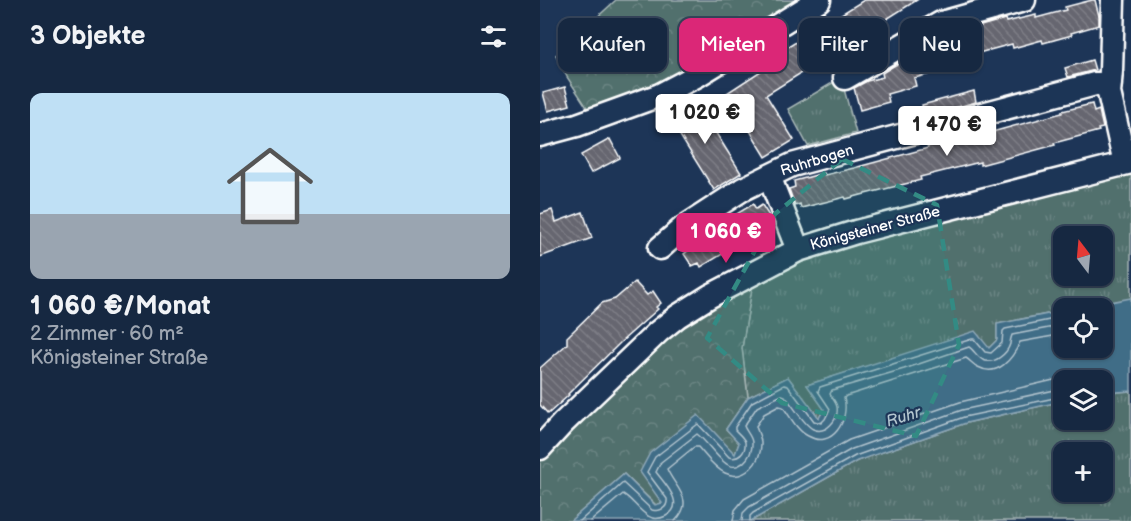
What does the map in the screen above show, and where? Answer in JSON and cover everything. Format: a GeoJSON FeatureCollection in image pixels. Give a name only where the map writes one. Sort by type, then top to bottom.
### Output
{"type":"FeatureCollection","features":[{"type":"Feature","properties":{"kind":"street"},"geometry":{"type":"LineString","coordinates":[[540,135],[577,125],[660,94],[699,75],[819,0]]}},
{"type":"Feature","properties":{"kind":"street"},"geometry":{"type":"LineString","coordinates":[[845,78],[940,23],[1024,0]]}},
{"type":"Feature","properties":{"kind":"street"},"geometry":{"type":"LineString","coordinates":[[1113,0],[1109,93],[1128,162]]}},
{"type":"Feature","properties":{"kind":"street","name":"Ruhrbogen"},"geometry":{"type":"LineString","coordinates":[[660,248],[691,222],[743,189],[792,165],[1083,87],[1110,84]]}},
{"type":"Feature","properties":{"kind":"street","name":"Königsteiner Straße"},"geometry":{"type":"LineString","coordinates":[[540,448],[563,423],[671,321],[710,296],[798,250],[846,235],[1128,162]]}},
{"type":"Feature","properties":{"kind":"street","name":"Ruhrbogen"},"geometry":{"type":"LineString","coordinates":[[769,176],[798,250]]}},
{"type":"Feature","properties":{"kind":"highlighted area"},"geometry":{"type":"Polygon","coordinates":[[[842,159],[937,205],[959,345],[916,436],[782,403],[707,338],[775,214],[842,159]]]}},
{"type":"Feature","properties":{"kind":"green space"},"geometry":{"type":"Polygon","coordinates":[[[616,0],[802,0],[773,18],[679,18],[680,72],[666,80],[588,109],[564,72],[667,72],[667,18],[596,18],[616,0]]]}},
{"type":"Feature","properties":{"kind":"green space"},"geometry":{"type":"Polygon","coordinates":[[[841,78],[856,133],[808,146],[788,109],[841,78]]]}},
{"type":"Feature","properties":{"kind":"green space"},"geometry":{"type":"Polygon","coordinates":[[[1131,171],[1131,299],[1113,303],[1113,298],[1053,298],[1053,313],[997,324],[997,340],[989,348],[900,356],[807,385],[824,409],[819,418],[788,377],[748,397],[742,348],[752,288],[799,262],[835,250],[1131,171]]]}},
{"type":"Feature","properties":{"kind":"green space"},"geometry":{"type":"Polygon","coordinates":[[[752,288],[742,348],[748,397],[726,429],[739,443],[735,454],[662,503],[656,505],[624,474],[570,521],[540,521],[540,460],[577,420],[671,329],[752,288]]]}},
{"type":"Feature","properties":{"kind":"green space"},"geometry":{"type":"Polygon","coordinates":[[[1131,391],[1131,521],[751,521],[857,461],[966,423],[1053,403],[1053,430],[1113,430],[1113,392],[1131,391]]]}},
{"type":"Feature","properties":{"kind":"water","name":"Ruhr"},"geometry":{"type":"Polygon","coordinates":[[[1131,298],[1131,391],[1113,392],[1113,370],[1053,370],[1053,403],[966,423],[857,461],[751,521],[570,521],[624,474],[655,505],[662,503],[640,472],[650,453],[698,415],[735,454],[739,443],[726,429],[748,397],[788,377],[819,418],[824,409],[807,385],[975,331],[989,348],[997,340],[997,324],[1053,313],[1053,358],[1113,358],[1113,302],[1131,298]]]}},
{"type":"Feature","properties":{"kind":"building"},"geometry":{"type":"Polygon","coordinates":[[[864,0],[917,0],[888,18],[835,18],[864,0]]]}},
{"type":"Feature","properties":{"kind":"building"},"geometry":{"type":"Polygon","coordinates":[[[1095,0],[1099,25],[1043,43],[1042,40],[1013,48],[1012,44],[982,52],[982,26],[1005,19],[1006,22],[1036,15],[1036,18],[1066,10],[1065,7],[1095,0]]]}},
{"type":"Feature","properties":{"kind":"building"},"geometry":{"type":"Polygon","coordinates":[[[799,40],[799,72],[803,72],[766,95],[794,140],[766,157],[727,93],[759,72],[787,72],[787,48],[799,40]]]}},
{"type":"Feature","properties":{"kind":"building"},"geometry":{"type":"Polygon","coordinates":[[[1092,60],[1095,70],[1068,77],[1065,68],[1092,60]]]}},
{"type":"Feature","properties":{"kind":"building"},"geometry":{"type":"Polygon","coordinates":[[[900,64],[900,72],[939,72],[914,78],[916,86],[887,94],[889,102],[860,110],[854,88],[867,81],[883,77],[882,73],[888,72],[888,69],[900,64]]]}},
{"type":"Feature","properties":{"kind":"building"},"geometry":{"type":"Polygon","coordinates":[[[565,87],[570,105],[548,111],[543,93],[565,87]]]}},
{"type":"Feature","properties":{"kind":"building"},"geometry":{"type":"Polygon","coordinates":[[[974,91],[976,102],[925,116],[922,105],[974,91]]]}},
{"type":"Feature","properties":{"kind":"building"},"geometry":{"type":"Polygon","coordinates":[[[691,96],[741,173],[714,190],[674,126],[684,119],[675,106],[691,96]]]}},
{"type":"Feature","properties":{"kind":"building"},"geometry":{"type":"Polygon","coordinates":[[[1092,104],[1094,112],[1099,110],[1103,128],[1054,143],[1055,145],[980,165],[980,162],[920,177],[921,180],[846,199],[845,197],[801,208],[800,204],[795,206],[789,189],[795,187],[794,181],[854,168],[958,138],[959,141],[1092,104]]]}},
{"type":"Feature","properties":{"kind":"building"},"geometry":{"type":"Polygon","coordinates":[[[610,139],[620,158],[591,173],[581,155],[610,139]]]}},
{"type":"Feature","properties":{"kind":"building"},"geometry":{"type":"Polygon","coordinates":[[[753,204],[756,209],[762,205],[771,219],[732,244],[734,247],[701,267],[699,263],[692,266],[684,254],[690,249],[686,243],[753,204]]]}},
{"type":"Feature","properties":{"kind":"building"},"geometry":{"type":"Polygon","coordinates":[[[552,210],[556,222],[583,212],[592,238],[540,257],[540,214],[552,210]]]}},
{"type":"Feature","properties":{"kind":"building"},"geometry":{"type":"Polygon","coordinates":[[[635,282],[647,295],[653,291],[661,303],[656,307],[658,309],[548,414],[540,405],[540,368],[567,344],[567,337],[602,303],[615,299],[635,282]]]}}]}
